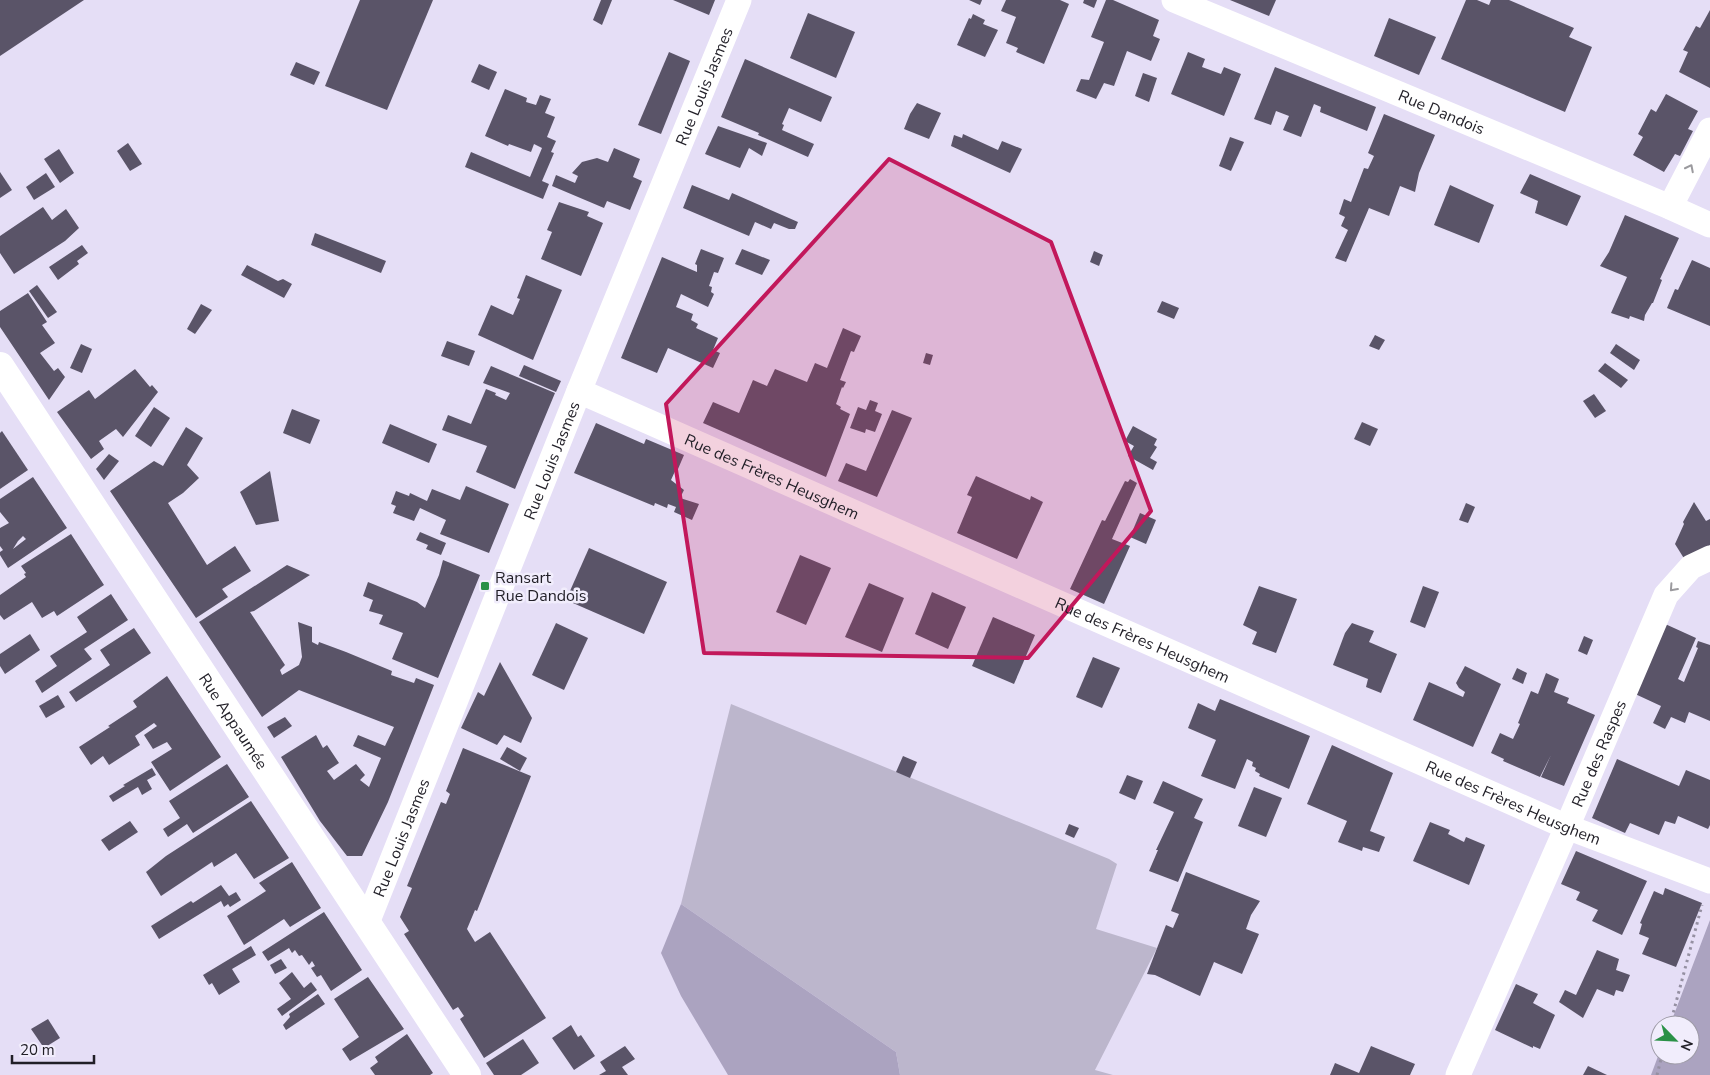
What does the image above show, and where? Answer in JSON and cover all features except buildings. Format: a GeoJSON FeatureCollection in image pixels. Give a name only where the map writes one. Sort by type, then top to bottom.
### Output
{"type":"FeatureCollection","features":[{"type":"Feature","properties":{"kind":"street","name":"Rue Louis Jasmes"},"geometry":{"type":"LineString","coordinates":[[367,923],[579,391],[739,0]]}},
{"type":"Feature","properties":{"kind":"street","name":"Rue Dandois"},"geometry":{"type":"LineString","coordinates":[[1174,0],[1710,225]]}},
{"type":"Feature","properties":{"kind":"street"},"geometry":{"type":"LineString","coordinates":[[1670,207],[1710,130]]}},
{"type":"Feature","properties":{"kind":"street","name":"Rue Appaumée"},"geometry":{"type":"LineString","coordinates":[[0,366],[467,1075]]}},
{"type":"Feature","properties":{"kind":"street","name":"Rue des Frères Heusghem"},"geometry":{"type":"LineString","coordinates":[[579,391],[1567,827],[1709,881]]}},
{"type":"Feature","properties":{"kind":"street","name":"Rue des Raspes"},"geometry":{"type":"LineString","coordinates":[[1458,1075],[1666,595],[1691,567],[1710,558]]}},
{"type":"Feature","properties":{"kind":"path"},"geometry":{"type":"LineString","coordinates":[[1673,1015],[1709,881]]}},
{"type":"Feature","properties":{"kind":"highlighted area"},"geometry":{"type":"Polygon","coordinates":[[[889,159],[1051,242],[1151,511],[1028,658],[704,653],[666,404],[889,159]]]}},
{"type":"Feature","properties":{"kind":"shaded area"},"geometry":{"type":"Polygon","coordinates":[[[731,704],[1109,859],[1117,864],[1096,929],[1157,948],[1095,1070],[1113,1075],[900,1075],[896,1052],[681,904],[731,704]]]}},
{"type":"Feature","properties":{"kind":"shaded area"},"geometry":{"type":"Polygon","coordinates":[[[681,904],[896,1052],[900,1075],[728,1075],[681,996],[661,953],[681,904]]]}},
{"type":"Feature","properties":{"kind":"shaded area"},"geometry":{"type":"Polygon","coordinates":[[[1710,920],[1710,1075],[1651,1075],[1655,1065],[1700,1065],[1700,1015],[1674,1015],[1710,920]]]}},
{"type":"Feature","properties":{"kind":"place","name":"Ransart Rue Dandois"},"geometry":{"type":"Point","coordinates":[485,586]}}]}
